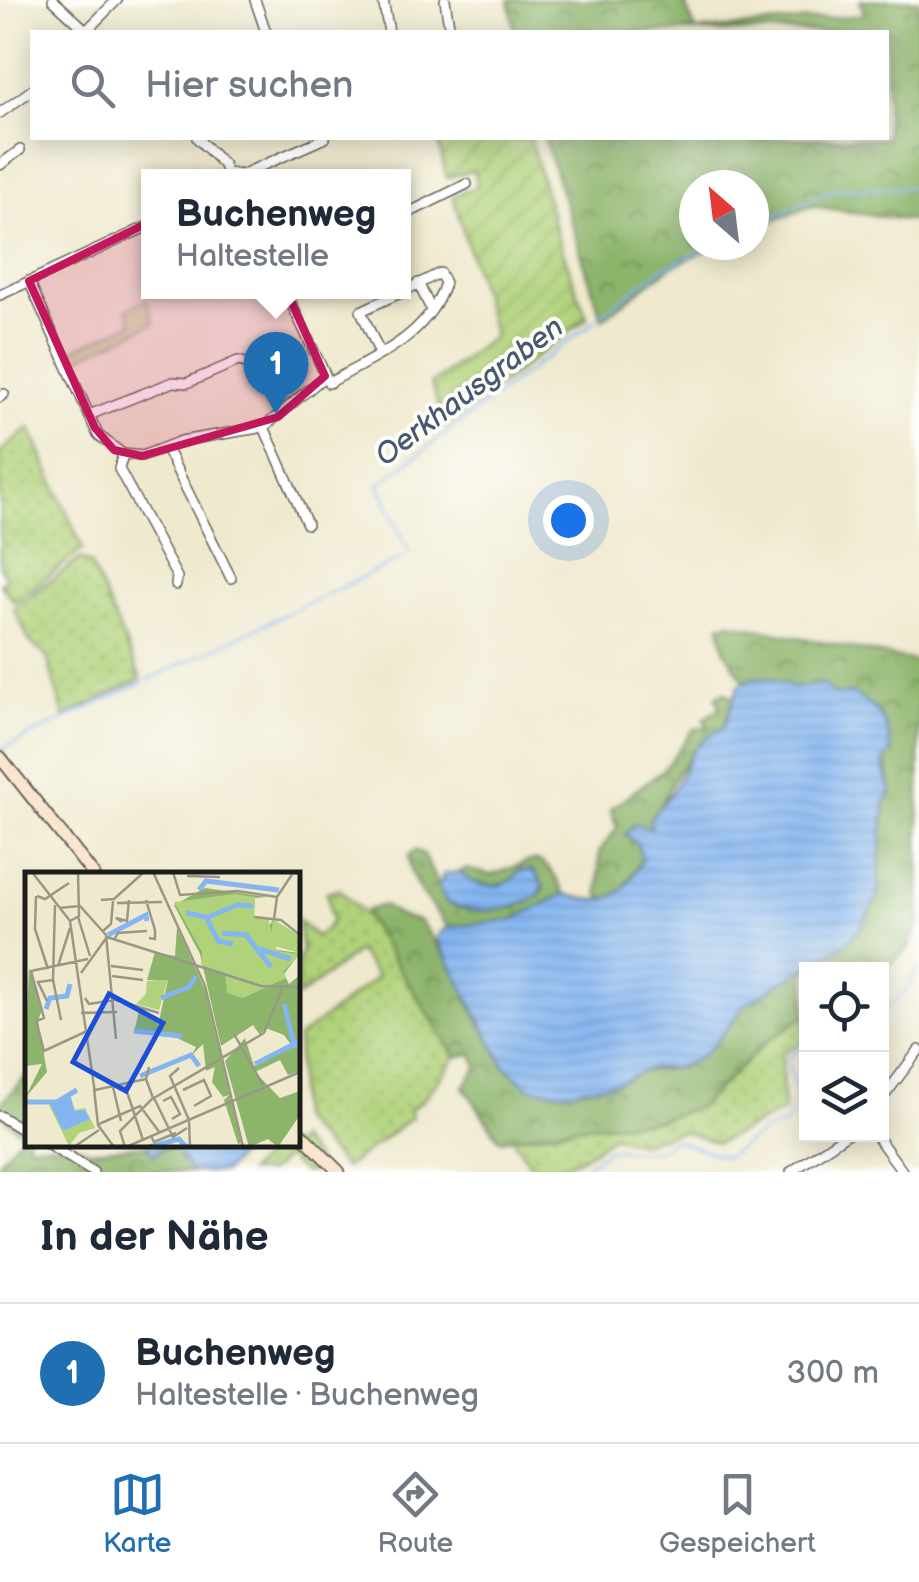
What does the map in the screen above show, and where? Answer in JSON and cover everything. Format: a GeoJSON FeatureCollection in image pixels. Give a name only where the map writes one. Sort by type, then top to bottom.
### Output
{"type":"FeatureCollection","features":[{"type":"Feature","properties":{"kind":"main road"},"geometry":{"type":"LineString","coordinates":[[0,758],[91,872]]}},
{"type":"Feature","properties":{"kind":"main road"},"geometry":{"type":"LineString","coordinates":[[300,1133],[339,1172]]}},
{"type":"Feature","properties":{"kind":"street"},"geometry":{"type":"LineString","coordinates":[[53,0],[85,30]]}},
{"type":"Feature","properties":{"kind":"street"},"geometry":{"type":"LineString","coordinates":[[89,30],[117,0]]}},
{"type":"Feature","properties":{"kind":"street"},"geometry":{"type":"LineString","coordinates":[[255,0],[265,30]]}},
{"type":"Feature","properties":{"kind":"street"},"geometry":{"type":"LineString","coordinates":[[384,0],[389,30]]}},
{"type":"Feature","properties":{"kind":"street"},"geometry":{"type":"LineString","coordinates":[[445,0],[450,30]]}},
{"type":"Feature","properties":{"kind":"street"},"geometry":{"type":"LineString","coordinates":[[0,112],[30,91]]}},
{"type":"Feature","properties":{"kind":"street"},"geometry":{"type":"LineString","coordinates":[[199,140],[223,169]]}},
{"type":"Feature","properties":{"kind":"street"},"geometry":{"type":"LineString","coordinates":[[253,169],[313,140]]}},
{"type":"Feature","properties":{"kind":"street"},"geometry":{"type":"LineString","coordinates":[[0,165],[20,150]]}},
{"type":"Feature","properties":{"kind":"street"},"geometry":{"type":"LineString","coordinates":[[411,212],[467,184]]}},
{"type":"Feature","properties":{"kind":"street"},"geometry":{"type":"LineString","coordinates":[[0,295],[141,229]]}},
{"type":"Feature","properties":{"kind":"street"},"geometry":{"type":"LineString","coordinates":[[29,281],[102,441],[123,454],[142,456],[181,441],[264,427],[327,379],[409,337],[445,283],[440,272],[411,287]]}},
{"type":"Feature","properties":{"kind":"street"},"geometry":{"type":"LineString","coordinates":[[418,284],[431,309]]}},
{"type":"Feature","properties":{"kind":"street"},"geometry":{"type":"LineString","coordinates":[[289,299],[327,379]]}},
{"type":"Feature","properties":{"kind":"street"},"geometry":{"type":"LineString","coordinates":[[380,354],[361,311],[386,299]]}},
{"type":"Feature","properties":{"kind":"street"},"geometry":{"type":"LineString","coordinates":[[88,415],[173,382],[187,383],[238,361],[246,363]]}},
{"type":"Feature","properties":{"kind":"street"},"geometry":{"type":"LineString","coordinates":[[264,427],[307,524]]}},
{"type":"Feature","properties":{"kind":"street"},"geometry":{"type":"LineString","coordinates":[[166,448],[231,578]]}},
{"type":"Feature","properties":{"kind":"street"},"geometry":{"type":"LineString","coordinates":[[123,454],[118,469],[177,577],[176,585]]}},
{"type":"Feature","properties":{"kind":"street"},"geometry":{"type":"LineString","coordinates":[[889,1089],[919,1050]]}},
{"type":"Feature","properties":{"kind":"street"},"geometry":{"type":"LineString","coordinates":[[0,1116],[25,1131]]}},
{"type":"Feature","properties":{"kind":"street"},"geometry":{"type":"LineString","coordinates":[[791,1172],[835,1142]]}},
{"type":"Feature","properties":{"kind":"street"},"geometry":{"type":"LineString","coordinates":[[881,1142],[903,1172]]}},
{"type":"Feature","properties":{"kind":"street"},"geometry":{"type":"LineString","coordinates":[[52,1147],[93,1172]]}},
{"type":"Feature","properties":{"kind":"street"},"geometry":{"type":"LineString","coordinates":[[318,1172],[328,1162]]}},
{"type":"Feature","properties":{"kind":"highlighted area"},"geometry":{"type":"Polygon","coordinates":[[[227,184],[252,215],[325,376],[278,417],[142,456],[114,450],[95,428],[29,281],[227,184]]]}},
{"type":"Feature","properties":{"kind":"green space"},"geometry":{"type":"Polygon","coordinates":[[[509,0],[683,0],[696,30],[515,30],[509,0]]]}},
{"type":"Feature","properties":{"kind":"green space"},"geometry":{"type":"Polygon","coordinates":[[[860,0],[919,0],[919,222],[812,206],[769,222],[769,170],[679,170],[679,260],[685,260],[602,319],[545,140],[889,140],[889,30],[706,30],[864,15],[860,0]]]}},
{"type":"Feature","properties":{"kind":"green space"},"geometry":{"type":"Polygon","coordinates":[[[438,140],[531,140],[557,235],[587,318],[445,427],[431,384],[494,336],[453,196],[477,187],[474,170],[447,178],[438,140]]]}},
{"type":"Feature","properties":{"kind":"green space"},"geometry":{"type":"Polygon","coordinates":[[[147,299],[154,323],[72,361],[68,352],[133,323],[127,309],[147,299]]]}},
{"type":"Feature","properties":{"kind":"green space"},"geometry":{"type":"Polygon","coordinates":[[[30,428],[83,549],[15,602],[0,584],[7,577],[0,567],[0,452],[30,428]]]}},
{"type":"Feature","properties":{"kind":"green space"},"geometry":{"type":"Polygon","coordinates":[[[80,559],[90,563],[141,679],[64,717],[47,657],[30,642],[14,608],[80,559]]]}},
{"type":"Feature","properties":{"kind":"green space"},"geometry":{"type":"Polygon","coordinates":[[[730,623],[919,662],[919,924],[908,949],[889,966],[889,962],[816,962],[844,945],[859,930],[877,899],[885,804],[891,791],[877,710],[860,698],[834,695],[822,684],[793,688],[753,678],[744,681],[725,651],[720,625],[730,623]]]}},
{"type":"Feature","properties":{"kind":"green space"},"geometry":{"type":"Polygon","coordinates":[[[725,692],[735,698],[724,727],[689,757],[671,784],[652,827],[638,825],[625,835],[637,844],[642,859],[619,895],[606,900],[599,894],[599,852],[617,828],[610,809],[664,769],[694,729],[708,726],[703,719],[720,708],[716,696],[725,692]]]}},
{"type":"Feature","properties":{"kind":"green space"},"geometry":{"type":"Polygon","coordinates":[[[415,850],[423,854],[446,902],[515,907],[516,877],[499,887],[468,881],[460,872],[466,869],[491,875],[533,860],[547,867],[564,894],[512,920],[448,927],[412,875],[409,855],[415,850]]]}},
{"type":"Feature","properties":{"kind":"green space"},"geometry":{"type":"Polygon","coordinates":[[[339,889],[365,915],[456,1057],[422,1101],[409,1110],[412,1117],[345,1168],[300,1120],[300,1036],[377,977],[358,951],[300,995],[300,923],[317,937],[332,922],[327,892],[339,889]]]}},
{"type":"Feature","properties":{"kind":"green space"},"geometry":{"type":"Polygon","coordinates":[[[383,905],[399,916],[420,921],[462,979],[469,1002],[504,1065],[563,1092],[616,1083],[637,1072],[675,1068],[712,1047],[746,1004],[799,972],[799,1020],[766,1042],[699,1107],[658,1120],[563,1128],[500,1140],[464,1087],[478,1066],[472,1053],[456,1057],[365,915],[367,910],[383,905]]]}},
{"type":"Feature","properties":{"kind":"green space"},"geometry":{"type":"Polygon","coordinates":[[[799,1020],[799,1044],[782,1053],[783,1111],[718,1143],[681,1131],[640,1143],[612,1136],[576,1160],[544,1169],[533,1168],[512,1138],[699,1107],[766,1042],[799,1020]]]}},
{"type":"Feature","properties":{"kind":"green space"},"geometry":{"type":"Polygon","coordinates":[[[25,1078],[25,1147],[149,1147],[158,1152],[168,1147],[175,1149],[191,1172],[54,1172],[27,1161],[12,1172],[0,1172],[0,1160],[22,1134],[0,1113],[0,1104],[25,1078]]]}},
{"type":"Feature","properties":{"kind":"green space"},"geometry":{"type":"Polygon","coordinates":[[[300,1142],[316,1159],[311,1172],[301,1172],[286,1156],[270,1172],[248,1172],[274,1147],[300,1147],[300,1142]]]}},
{"type":"Feature","properties":{"kind":"water"},"geometry":{"type":"Polygon","coordinates":[[[753,678],[770,678],[793,688],[823,684],[837,696],[851,693],[876,710],[885,724],[891,753],[883,763],[891,791],[885,804],[877,899],[859,930],[844,945],[816,962],[799,962],[799,972],[746,1004],[712,1047],[696,1060],[675,1068],[651,1068],[616,1083],[563,1092],[529,1088],[504,1065],[437,939],[439,933],[448,927],[512,920],[564,894],[602,899],[620,892],[642,859],[637,844],[625,834],[635,824],[652,828],[649,820],[671,792],[693,752],[724,727],[739,685],[753,678]]]}},
{"type":"Feature","properties":{"kind":"water"},"geometry":{"type":"Polygon","coordinates":[[[533,870],[543,885],[539,896],[504,908],[481,911],[458,907],[446,902],[438,886],[444,874],[460,872],[474,882],[491,886],[507,882],[519,871],[533,870]]]}},
{"type":"Feature","properties":{"kind":"water"},"geometry":{"type":"Polygon","coordinates":[[[148,1147],[246,1147],[224,1172],[191,1172],[175,1149],[161,1148],[154,1155],[148,1147]]]}},
{"type":"Feature","properties":{"kind":"waterway","name":"Oerkhausgraben"},"geometry":{"type":"LineString","coordinates":[[769,219],[832,190],[919,188]]}},
{"type":"Feature","properties":{"kind":"waterway","name":"Oerkhausgraben"},"geometry":{"type":"LineString","coordinates":[[600,316],[662,269],[682,260]]}},
{"type":"Feature","properties":{"kind":"waterway","name":"Oerkhausgraben"},"geometry":{"type":"LineString","coordinates":[[410,555],[379,484],[596,320]]}},
{"type":"Feature","properties":{"kind":"waterway","name":"Oerkhausgraben"},"geometry":{"type":"LineString","coordinates":[[148,680],[403,558]]}},
{"type":"Feature","properties":{"kind":"waterway","name":"Oerkhausgraben"},"geometry":{"type":"LineString","coordinates":[[2,749],[143,682]]}},
{"type":"Feature","properties":{"kind":"waterway"},"geometry":{"type":"LineString","coordinates":[[889,1006],[904,994],[919,967]]}},
{"type":"Feature","properties":{"kind":"waterway"},"geometry":{"type":"LineString","coordinates":[[578,1172],[608,1149],[649,1151],[674,1140],[726,1157],[766,1130],[786,1124],[798,1099],[787,1059],[799,1050]]}},
{"type":"Feature","properties":{"kind":"place","name":"Buchenweg"},"geometry":{"type":"Point","coordinates":[276,414]}}]}
